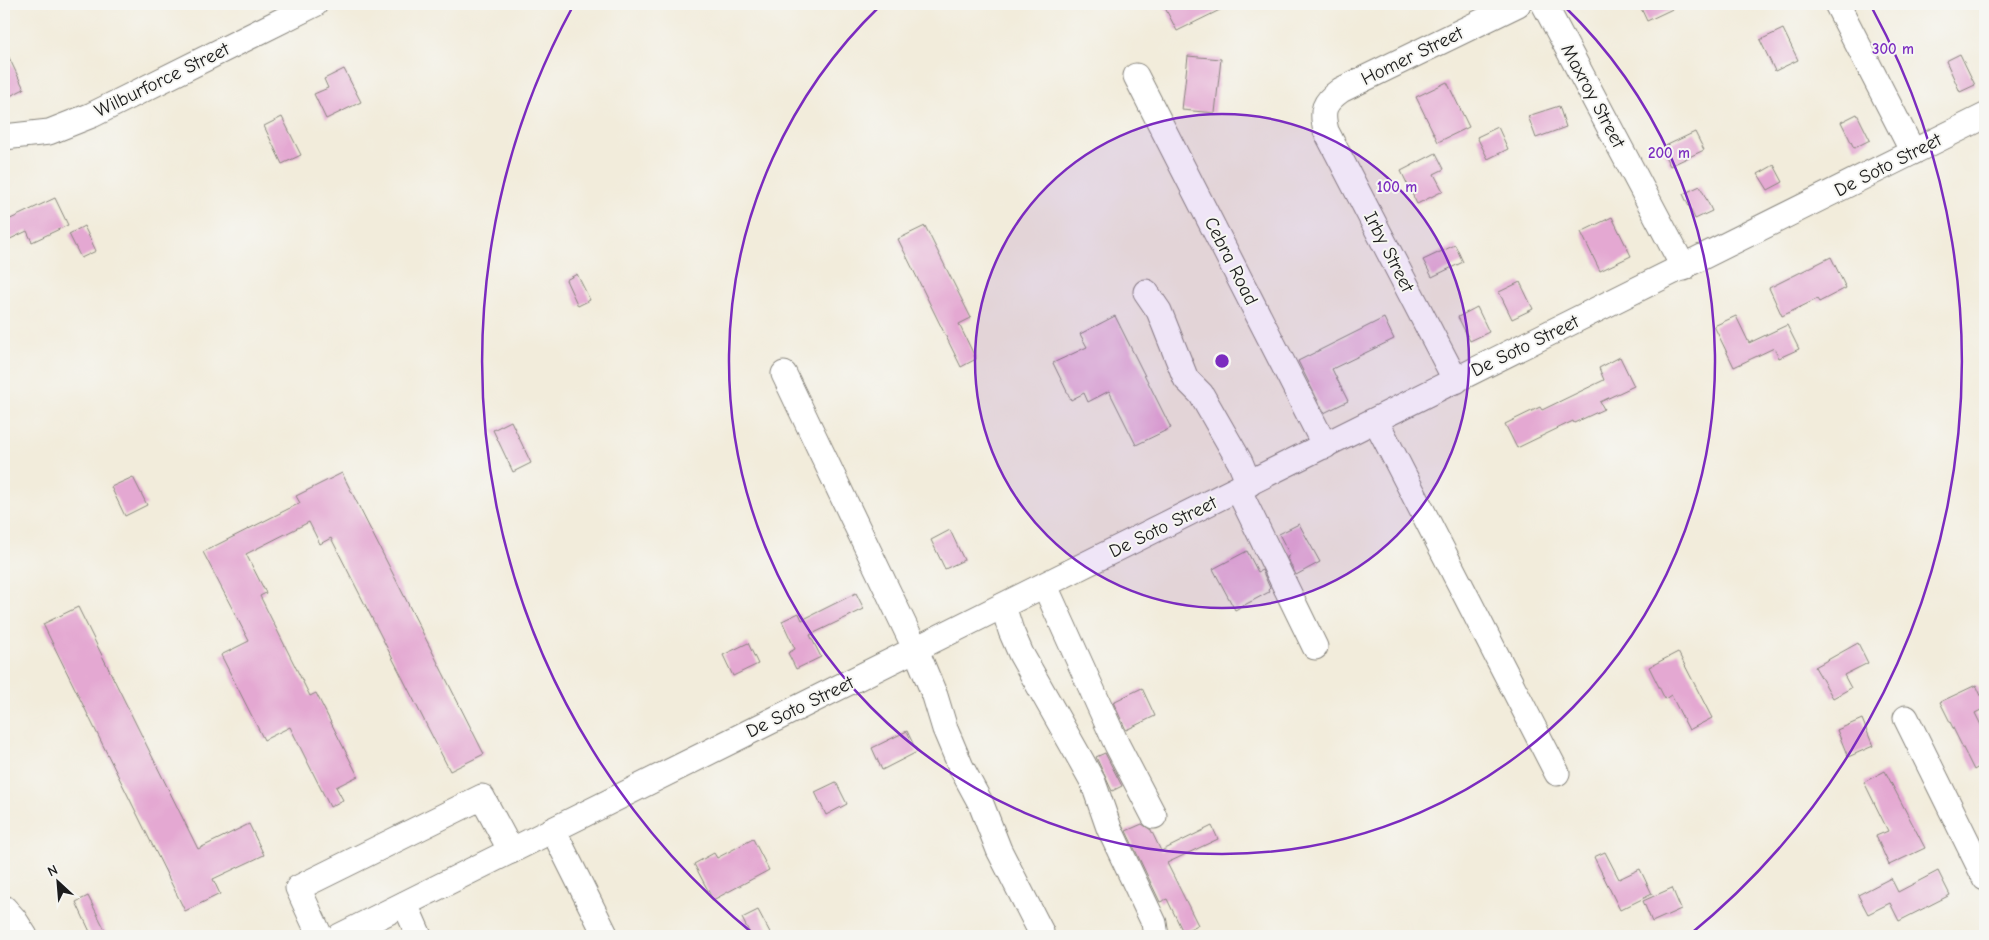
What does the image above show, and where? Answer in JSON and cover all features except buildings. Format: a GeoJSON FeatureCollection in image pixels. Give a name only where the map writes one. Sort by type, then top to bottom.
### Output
{"type":"FeatureCollection","features":[{"type":"Feature","properties":{"kind":"street","name":"Wilburforce Street"},"geometry":{"type":"LineString","coordinates":[[4,137],[49,132],[92,115],[315,4]]}},
{"type":"Feature","properties":{"kind":"street","name":"Homer Street"},"geometry":{"type":"LineString","coordinates":[[1334,96],[1341,90],[1518,4]]}},
{"type":"Feature","properties":{"kind":"street","name":"Maxroy Street"},"geometry":{"type":"LineString","coordinates":[[1544,4],[1684,268]]}},
{"type":"Feature","properties":{"kind":"street"},"geometry":{"type":"LineString","coordinates":[[1837,4],[1913,152]]}},
{"type":"Feature","properties":{"kind":"street","name":"Cebra Road"},"geometry":{"type":"LineString","coordinates":[[1136,76],[1325,446]]}},
{"type":"Feature","properties":{"kind":"street","name":"Irby Street"},"geometry":{"type":"LineString","coordinates":[[1334,96],[1324,107],[1323,120],[1326,131],[1456,381]]}},
{"type":"Feature","properties":{"kind":"street","name":"De Soto Street"},"geometry":{"type":"LineString","coordinates":[[340,936],[1684,268],[1985,116]]}},
{"type":"Feature","properties":{"kind":"street"},"geometry":{"type":"LineString","coordinates":[[1146,292],[1159,311],[1186,379],[1202,394],[1240,462],[1244,487],[1315,647]]}},
{"type":"Feature","properties":{"kind":"street"},"geometry":{"type":"LineString","coordinates":[[784,374],[916,650],[935,696],[945,729],[981,804],[999,850],[1041,932]]}},
{"type":"Feature","properties":{"kind":"street"},"geometry":{"type":"LineString","coordinates":[[1376,420],[1557,773]]}},
{"type":"Feature","properties":{"kind":"street"},"geometry":{"type":"LineString","coordinates":[[1045,586],[1113,737],[1154,816]]}},
{"type":"Feature","properties":{"kind":"street"},"geometry":{"type":"LineString","coordinates":[[1003,606],[1021,654],[1092,782],[1109,828],[1154,923],[1156,936]]}},
{"type":"Feature","properties":{"kind":"street"},"geometry":{"type":"LineString","coordinates":[[1906,718],[1985,878]]}},
{"type":"Feature","properties":{"kind":"street"},"geometry":{"type":"LineString","coordinates":[[320,936],[298,888],[482,797],[511,851]]}},
{"type":"Feature","properties":{"kind":"street"},"geometry":{"type":"LineString","coordinates":[[553,830],[606,936]]}},
{"type":"Feature","properties":{"kind":"street"},"geometry":{"type":"LineString","coordinates":[[405,904],[419,936]]}},
{"type":"Feature","properties":{"kind":"street"},"geometry":{"type":"LineString","coordinates":[[4,908],[14,919],[24,936]]}}]}
